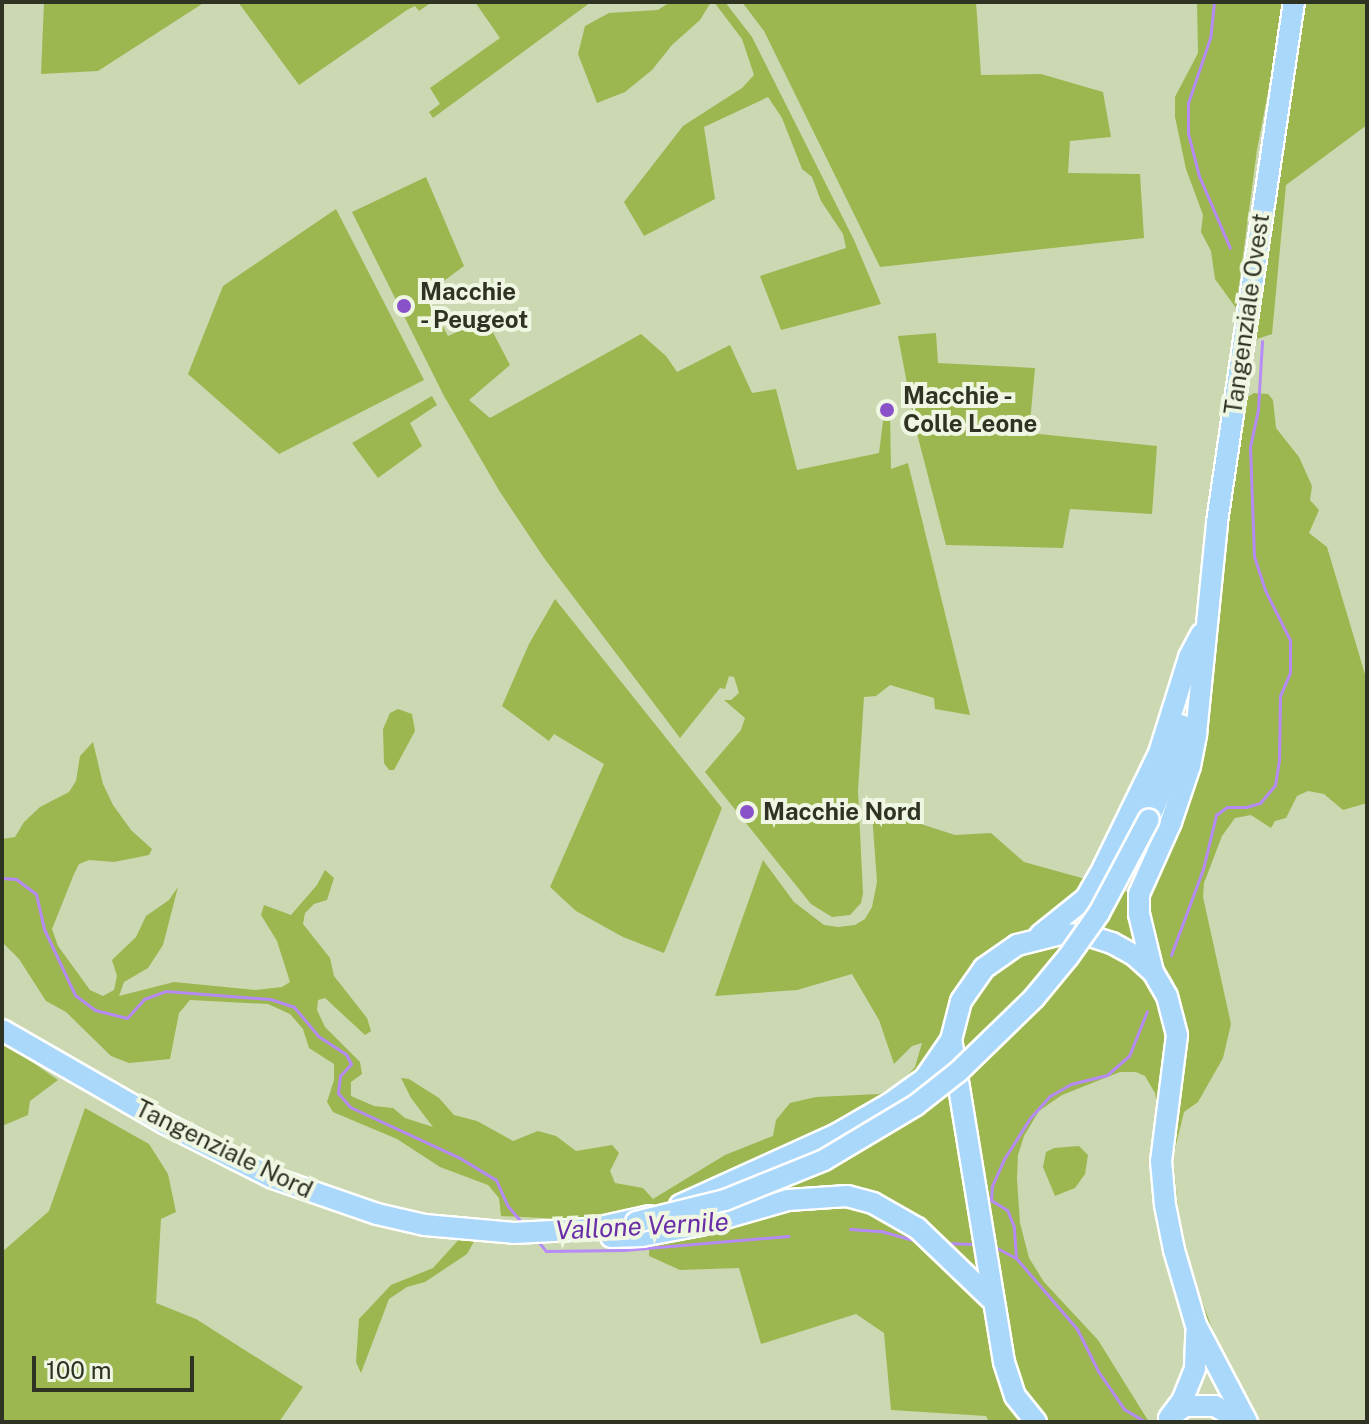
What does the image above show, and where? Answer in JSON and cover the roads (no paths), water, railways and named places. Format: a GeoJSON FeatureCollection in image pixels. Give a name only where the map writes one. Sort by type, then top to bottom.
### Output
{"type":"FeatureCollection","features":[{"type":"Feature","properties":{"kind":"main road","name":"Tangenziale Ovest"},"geometry":{"type":"LineString","coordinates":[[1196,1325],[1174,1250],[1165,1205],[1161,1161],[1177,1035],[1167,996],[1153,972],[1139,914],[1139,894],[1190,766],[1202,689],[1205,627],[1219,506],[1294,2]]}},
{"type":"Feature","properties":{"kind":"main road","name":"Tangenziale Ovest"},"geometry":{"type":"LineString","coordinates":[[1036,938],[1086,898],[1103,868],[1159,753],[1189,657],[1205,627]]}},
{"type":"Feature","properties":{"kind":"main road","name":"Tangenziale Nord"},"geometry":{"type":"LineString","coordinates":[[2,1030],[164,1123],[273,1178],[317,1195],[425,1225],[548,1233],[636,1222],[725,1200],[824,1160],[905,1112],[998,1037],[1068,957],[1099,913],[1149,819],[1169,770],[1205,627]]}},
{"type":"Feature","properties":{"kind":"main road"},"geometry":{"type":"LineString","coordinates":[[636,1222],[755,1172],[870,1115],[925,1078],[951,1040],[961,1001],[978,976],[999,955],[1036,938],[1061,934],[1087,935],[1134,955],[1153,972]]}},
{"type":"Feature","properties":{"kind":"main road"},"geometry":{"type":"LineString","coordinates":[[951,1040],[1004,1362],[1015,1396],[1036,1422]]}},
{"type":"Feature","properties":{"kind":"main road"},"geometry":{"type":"LineString","coordinates":[[548,1233],[574,1239],[642,1236],[701,1225],[788,1200],[847,1196],[873,1203],[917,1228],[993,1301]]}},
{"type":"Feature","properties":{"kind":"main road"},"geometry":{"type":"LineString","coordinates":[[1166,1420],[1182,1401],[1195,1368],[1196,1325]]}},
{"type":"Feature","properties":{"kind":"main road"},"geometry":{"type":"LineString","coordinates":[[1196,1325],[1244,1422]]}},
{"type":"Feature","properties":{"kind":"main road"},"geometry":{"type":"LineString","coordinates":[[1166,1420],[1185,1406],[1200,1404],[1229,1411],[1244,1422]]}},
{"type":"Feature","properties":{"kind":"waterway"},"geometry":{"type":"LineString","coordinates":[[1214,2],[1210,38],[1188,103],[1188,133],[1199,176],[1230,248]]}},
{"type":"Feature","properties":{"kind":"waterway"},"geometry":{"type":"LineString","coordinates":[[1171,955],[1203,869],[1216,815],[1227,807],[1260,803],[1275,785],[1279,759],[1280,696],[1290,672],[1290,640],[1265,590],[1254,556],[1250,447],[1258,409],[1262,341]]}},
{"type":"Feature","properties":{"kind":"waterway","name":"Vallone Vernile"},"geometry":{"type":"LineString","coordinates":[[2,878],[16,879],[36,894],[44,929],[75,995],[95,1010],[127,1018],[144,999],[166,991],[270,999],[294,1007],[318,1036],[346,1054],[351,1064],[340,1076],[338,1093],[350,1107],[460,1158],[496,1180],[507,1205],[524,1225]]}},
{"type":"Feature","properties":{"kind":"waterway"},"geometry":{"type":"LineString","coordinates":[[1016,1258],[1014,1227],[1007,1210],[991,1200],[992,1186],[1004,1159],[1030,1118],[1050,1096],[1071,1084],[1107,1075],[1129,1056],[1147,1011]]}},
{"type":"Feature","properties":{"kind":"waterway","name":"Vallone Vernile"},"geometry":{"type":"LineString","coordinates":[[850,1229],[881,1231],[920,1242]]}},
{"type":"Feature","properties":{"kind":"waterway","name":"Vallone Vernile"},"geometry":{"type":"LineString","coordinates":[[537,1240],[546,1251],[624,1250],[788,1236]]}},
{"type":"Feature","properties":{"kind":"waterway","name":"Vallone Vernile"},"geometry":{"type":"LineString","coordinates":[[943,1243],[975,1244]]}},
{"type":"Feature","properties":{"kind":"waterway"},"geometry":{"type":"LineString","coordinates":[[995,1247],[1016,1258],[1077,1329],[1098,1371],[1124,1409],[1146,1422]]}},
{"type":"Feature","properties":{"kind":"place","name":"Macchie - Peugeot"},"geometry":{"type":"Point","coordinates":[404,306]}},
{"type":"Feature","properties":{"kind":"place","name":"Macchie - Colle Leone"},"geometry":{"type":"Point","coordinates":[887,410]}},
{"type":"Feature","properties":{"kind":"place","name":"Macchie Nord"},"geometry":{"type":"Point","coordinates":[747,812]}}]}
